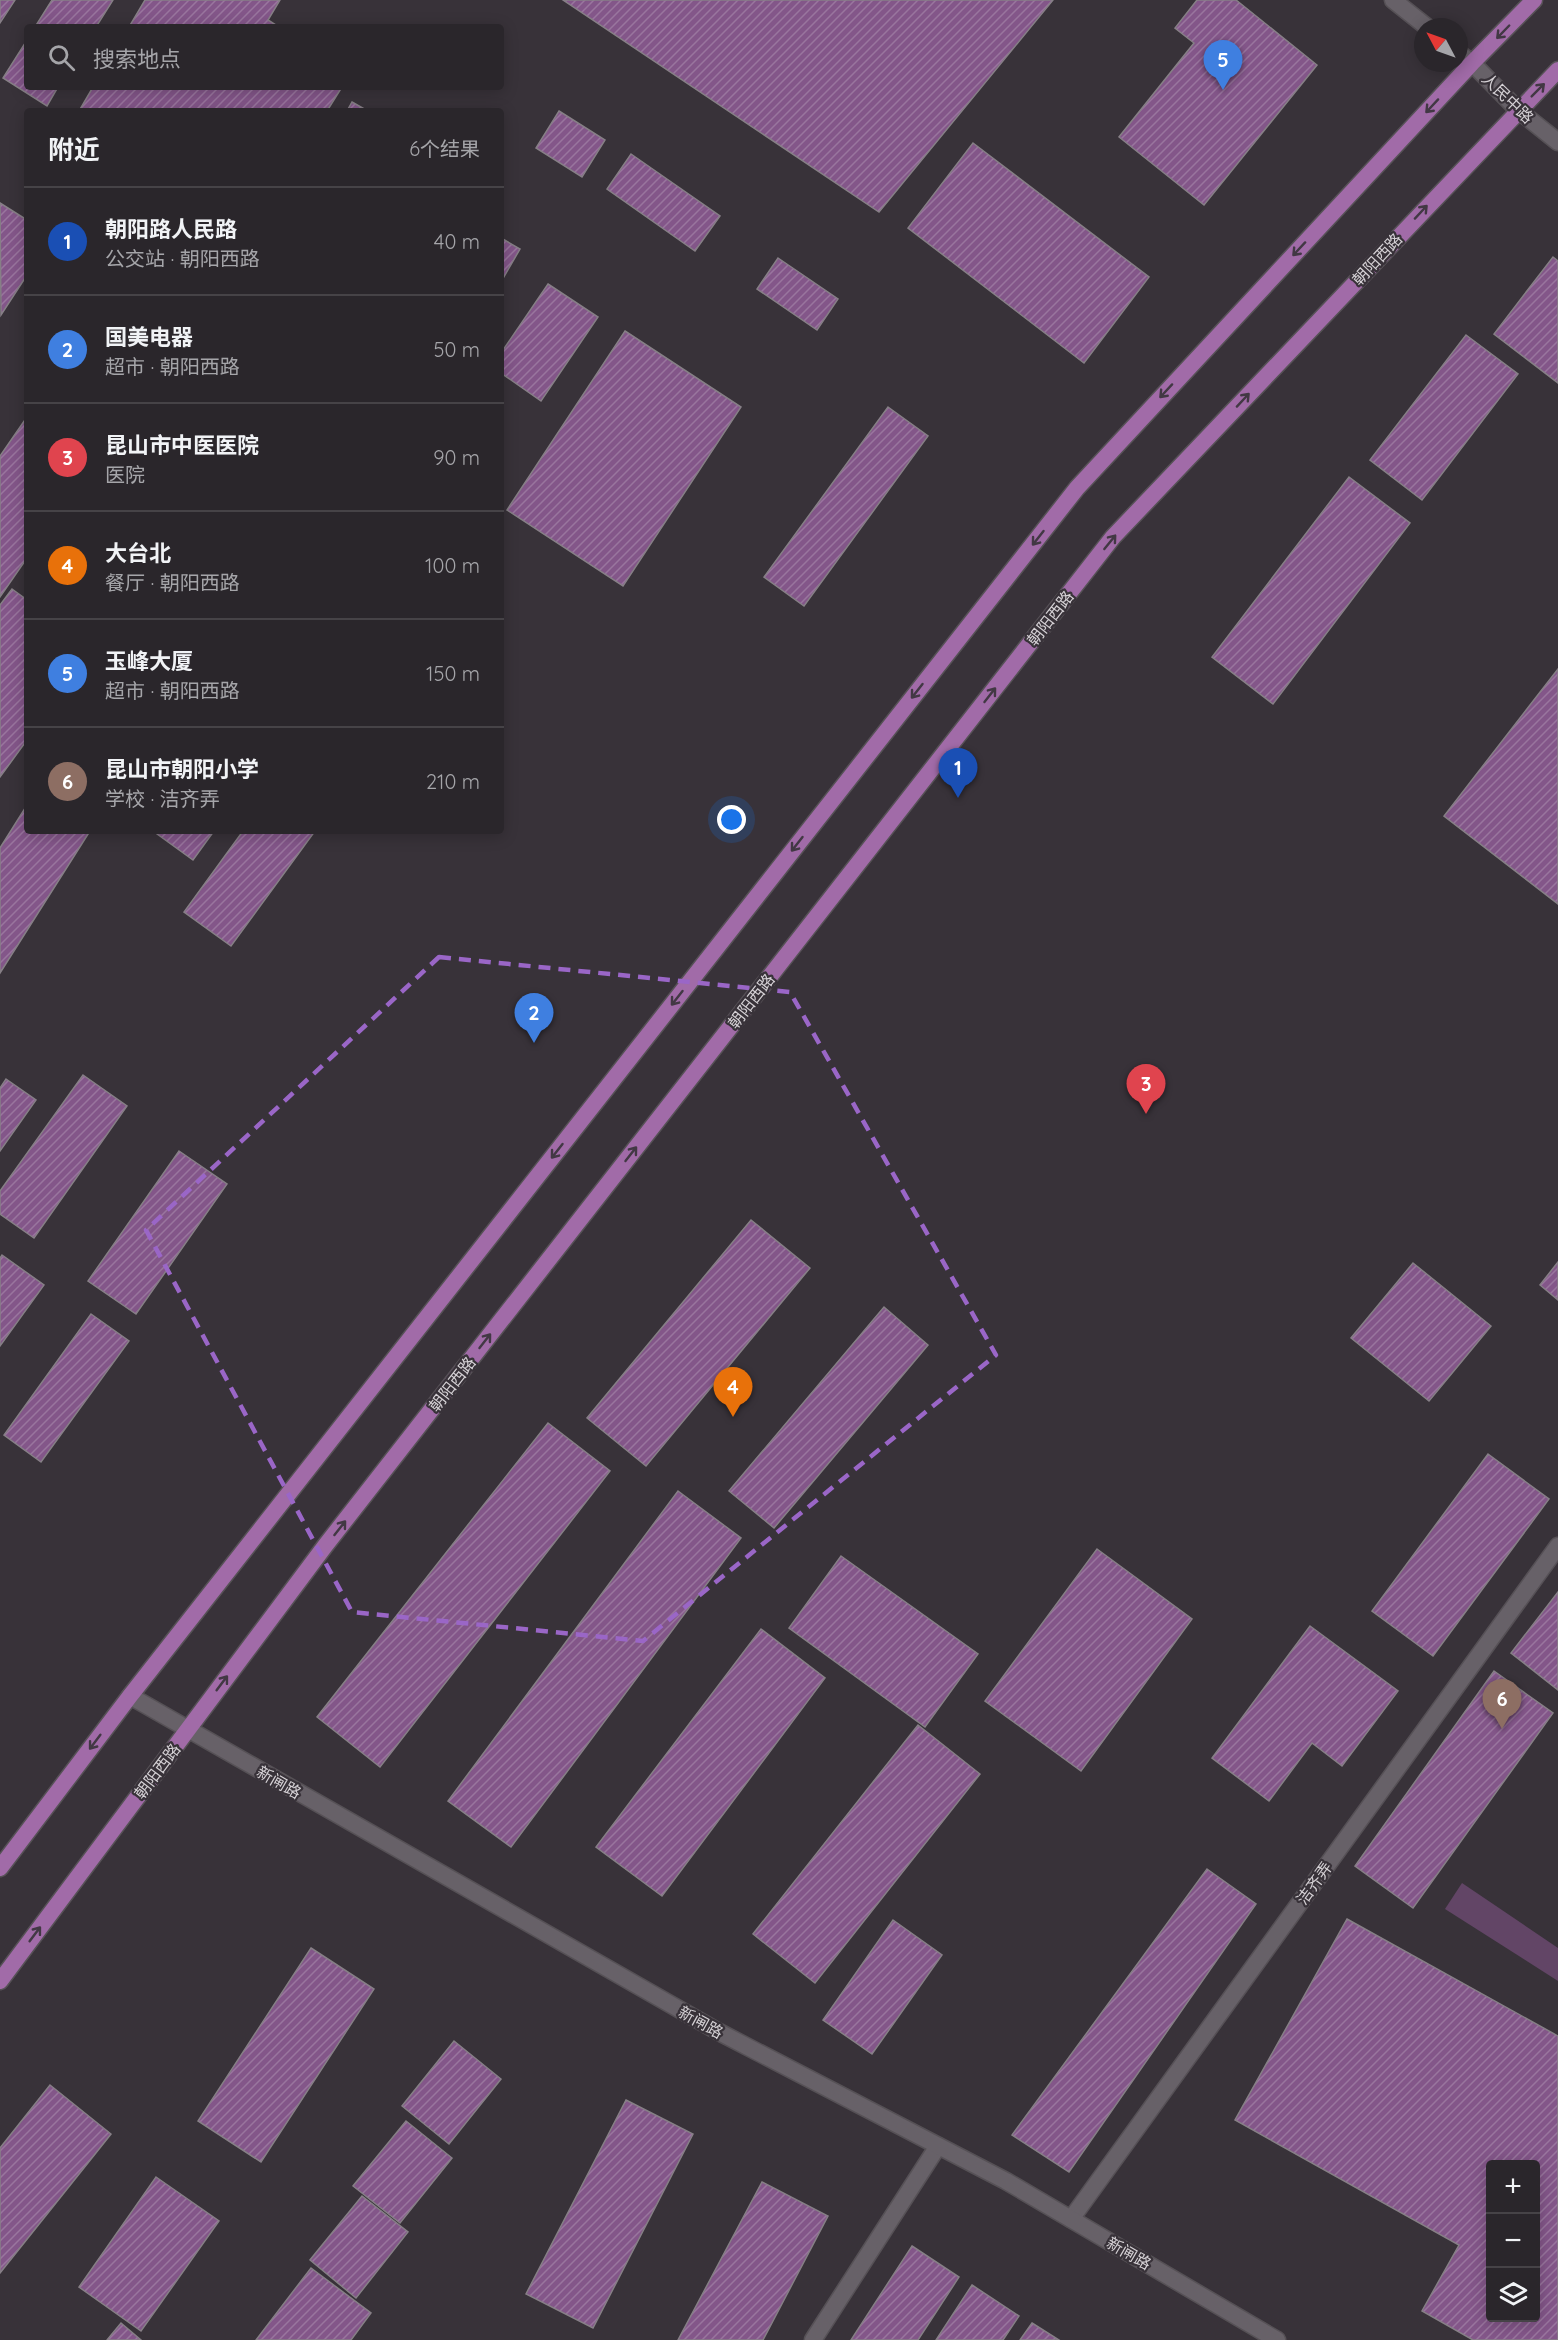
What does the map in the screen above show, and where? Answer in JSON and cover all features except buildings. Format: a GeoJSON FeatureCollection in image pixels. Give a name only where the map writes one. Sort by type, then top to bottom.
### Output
{"type":"FeatureCollection","features":[{"type":"Feature","properties":{"kind":"main road"},"geometry":{"type":"LineString","coordinates":[[1468,56],[1534,0]]}},
{"type":"Feature","properties":{"kind":"main road","name":"朝阳西路"},"geometry":{"type":"LineString","coordinates":[[0,1981],[325,1546],[1113,537],[1558,70]]}},
{"type":"Feature","properties":{"kind":"main road"},"geometry":{"type":"LineString","coordinates":[[0,1868],[130,1696],[1077,488],[1453,72]]}},
{"type":"Feature","properties":{"kind":"street"},"geometry":{"type":"LineString","coordinates":[[1393,0],[1416,18]]}},
{"type":"Feature","properties":{"kind":"street","name":"人民中路"},"geometry":{"type":"LineString","coordinates":[[1468,60],[1518,110],[1558,142]]}},
{"type":"Feature","properties":{"kind":"street","name":"洁齐弄"},"geometry":{"type":"LineString","coordinates":[[1071,2219],[1558,1546]]}},
{"type":"Feature","properties":{"kind":"street","name":"新闸路"},"geometry":{"type":"LineString","coordinates":[[130,1696],[719,2032],[1006,2181],[1277,2340]]}},
{"type":"Feature","properties":{"kind":"street"},"geometry":{"type":"LineString","coordinates":[[813,2340],[938,2146]]}},
{"type":"Feature","properties":{"kind":"highlighted area"},"geometry":{"type":"Polygon","coordinates":[[[439,957],[790,992],[996,1355],[643,1641],[352,1612],[146,1230],[439,957]]]}},
{"type":"Feature","properties":{"kind":"shaded area"},"geometry":{"type":"Polygon","coordinates":[[[1462,1883],[1558,1948],[1558,1981],[1445,1909],[1462,1883]]]}},
{"type":"Feature","properties":{"kind":"place","name":"玉峰大厦"},"geometry":{"type":"Point","coordinates":[1223,90]}},
{"type":"Feature","properties":{"kind":"place","name":"朝阳路人民路"},"geometry":{"type":"Point","coordinates":[958,798]}},
{"type":"Feature","properties":{"kind":"place","name":"国美电器"},"geometry":{"type":"Point","coordinates":[534,1043]}},
{"type":"Feature","properties":{"kind":"place","name":"昆山市中医医院"},"geometry":{"type":"Point","coordinates":[1146,1114]}},
{"type":"Feature","properties":{"kind":"place","name":"大台北"},"geometry":{"type":"Point","coordinates":[733,1417]}},
{"type":"Feature","properties":{"kind":"place","name":"昆山市朝阳小学"},"geometry":{"type":"Point","coordinates":[1502,1729]}}]}
